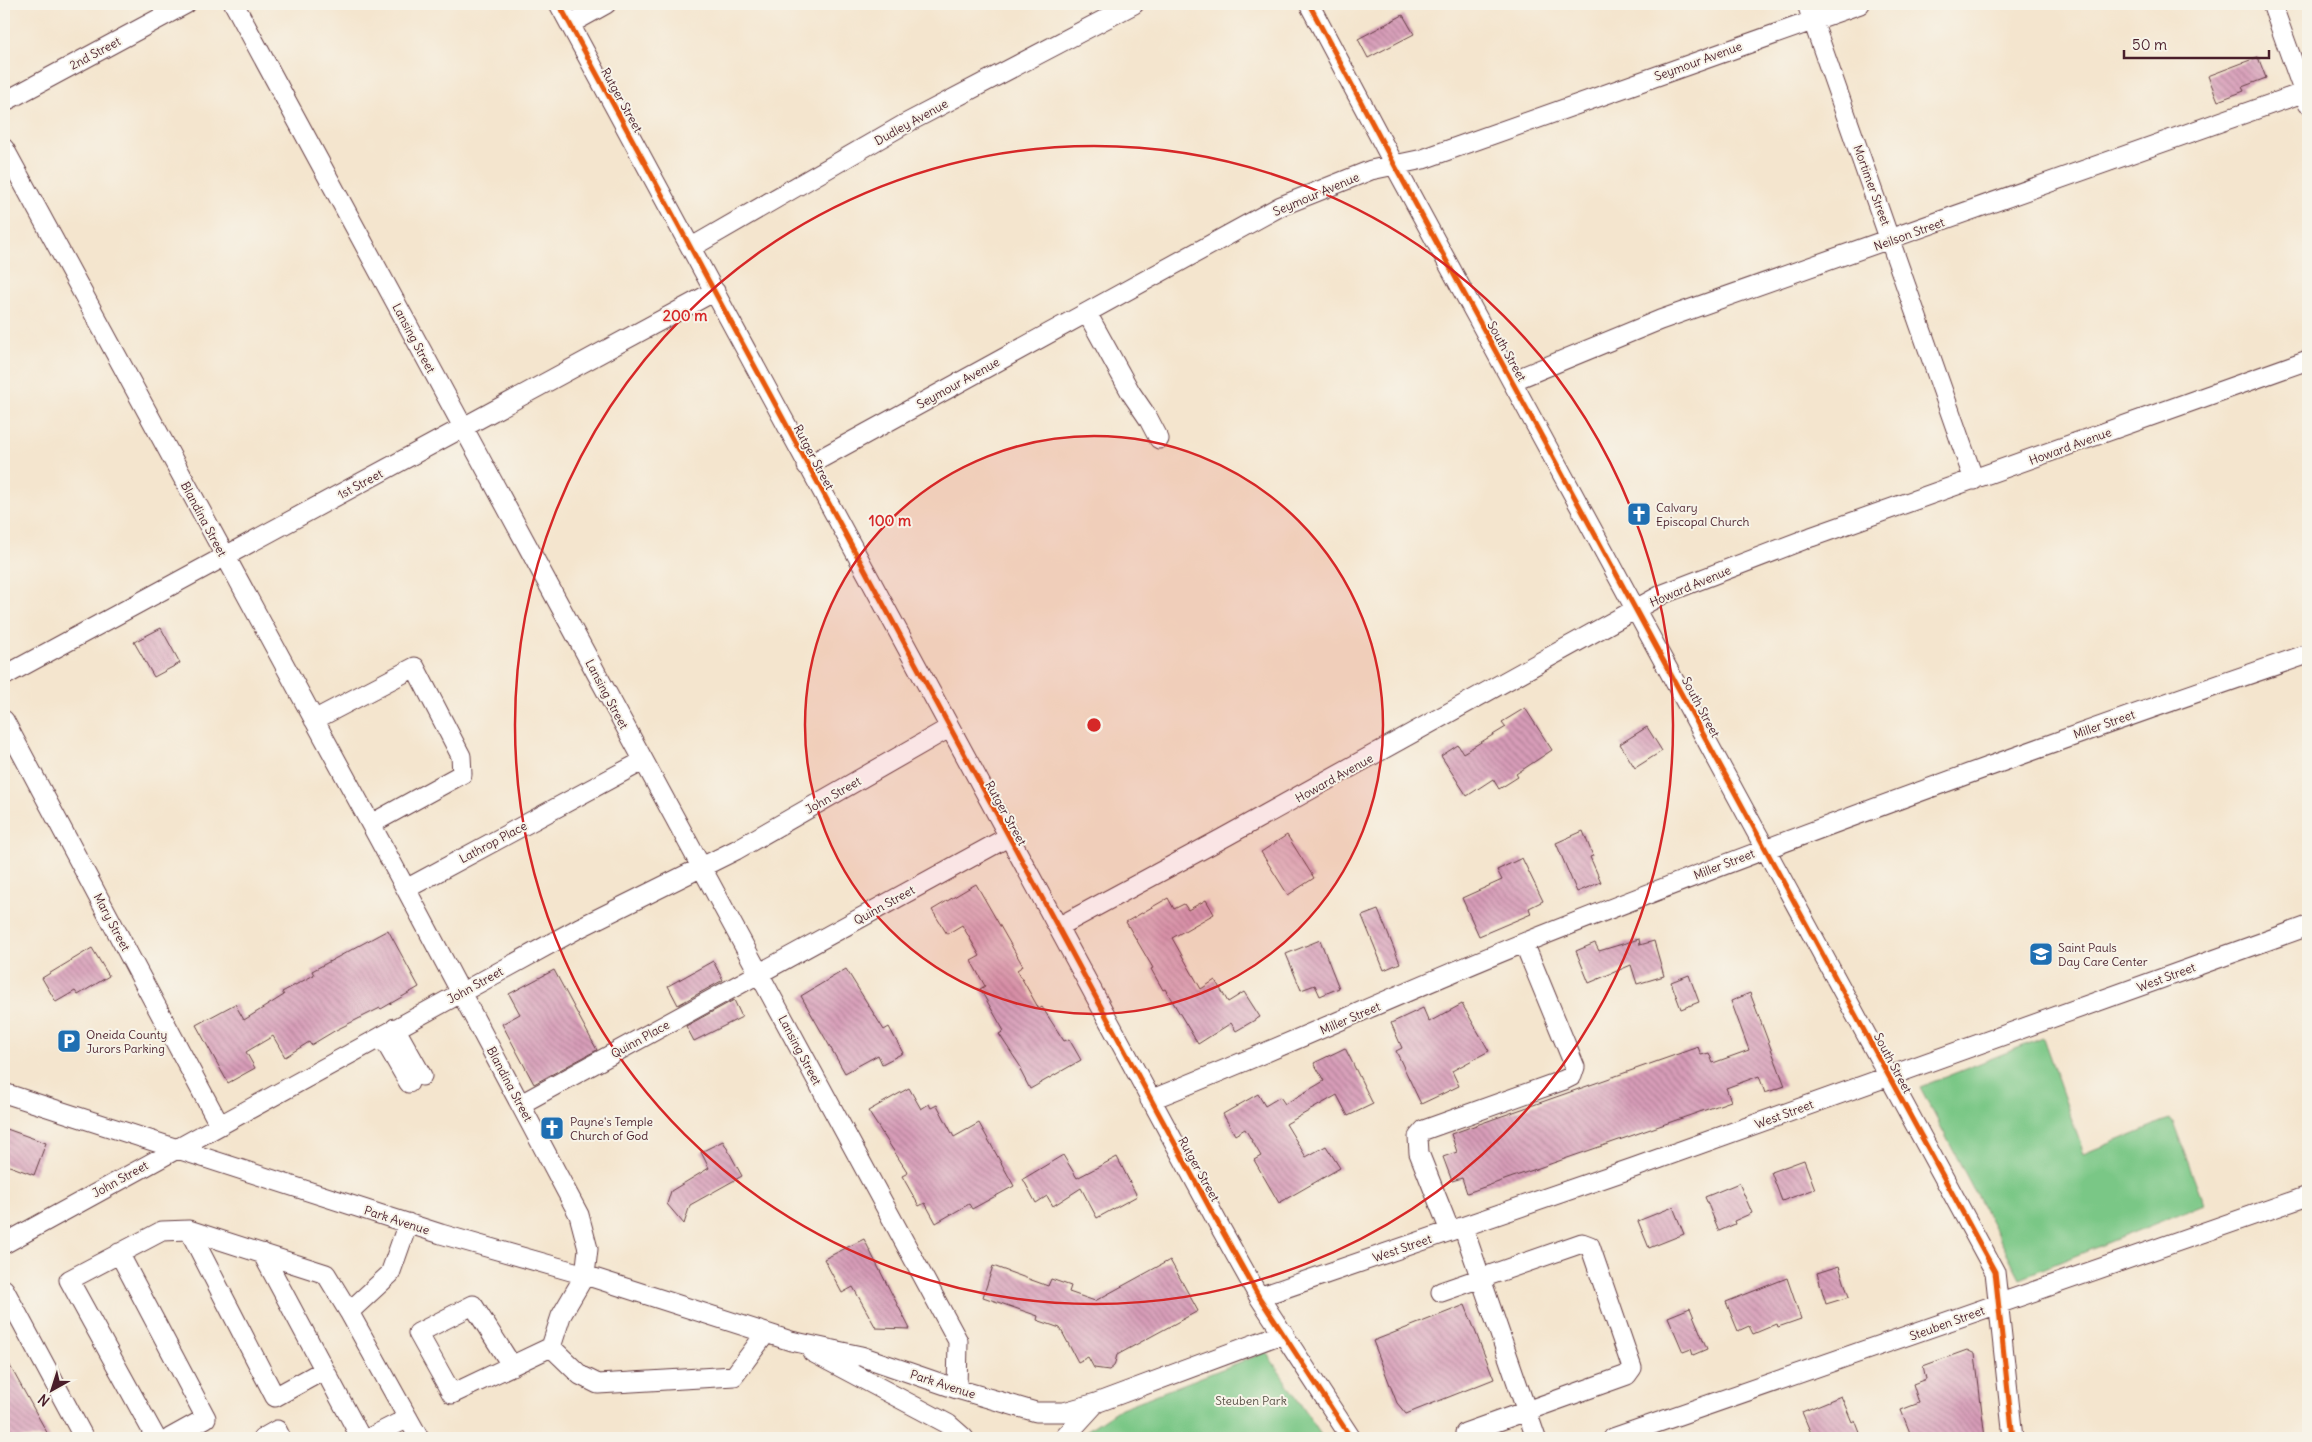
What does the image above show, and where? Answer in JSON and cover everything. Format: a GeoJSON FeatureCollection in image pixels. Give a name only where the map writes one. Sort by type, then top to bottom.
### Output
{"type":"FeatureCollection","features":[{"type":"Feature","properties":{"kind":"street","name":"2nd Street"},"geometry":{"type":"LineString","coordinates":[[4,102],[186,4]]}},
{"type":"Feature","properties":{"kind":"street","name":"Lansing Street"},"geometry":{"type":"LineString","coordinates":[[234,4],[958,1341],[957,1389]]}},
{"type":"Feature","properties":{"kind":"street","name":"Rutger Street"},"geometry":{"type":"LineString","coordinates":[[559,4],[692,247],[807,466],[1150,1100],[1259,1297],[1352,1438]]}},
{"type":"Feature","properties":{"kind":"street"},"geometry":{"type":"LineString","coordinates":[[570,24],[606,4]]}},
{"type":"Feature","properties":{"kind":"street","name":"Dudley Avenue"},"geometry":{"type":"LineString","coordinates":[[692,247],[903,125],[1134,4]]}},
{"type":"Feature","properties":{"kind":"street","name":"South Street"},"geometry":{"type":"LineString","coordinates":[[1310,4],[1395,166],[1995,1272],[2000,1304],[2013,1438]]}},
{"type":"Feature","properties":{"kind":"street","name":"Seymour Avenue"},"geometry":{"type":"LineString","coordinates":[[807,466],[1281,206],[1371,170],[1423,160],[1810,12],[1860,4]]}},
{"type":"Feature","properties":{"kind":"street"},"geometry":{"type":"LineString","coordinates":[[2272,4],[2307,96]]}},
{"type":"Feature","properties":{"kind":"street","name":"Mortimer Street"},"geometry":{"type":"LineString","coordinates":[[1810,12],[1974,480]]}},
{"type":"Feature","properties":{"kind":"street","name":"Neilson Street"},"geometry":{"type":"LineString","coordinates":[[1512,382],[1660,320],[2307,96]]}},
{"type":"Feature","properties":{"kind":"street","name":"Blandina Street"},"geometry":{"type":"LineString","coordinates":[[4,148],[371,824],[579,1215],[588,1249],[585,1274]]}},
{"type":"Feature","properties":{"kind":"street","name":"1st Street"},"geometry":{"type":"LineString","coordinates":[[4,676],[715,292]]}},
{"type":"Feature","properties":{"kind":"street"},"geometry":{"type":"LineString","coordinates":[[1087,313],[1159,439]]}},
{"type":"Feature","properties":{"kind":"street","name":"Howard Avenue"},"geometry":{"type":"LineString","coordinates":[[1058,927],[1232,834],[1663,594],[1811,537],[2308,360]]}},
{"type":"Feature","properties":{"kind":"street","name":"Miller Street"},"geometry":{"type":"LineString","coordinates":[[1150,1100],[1257,1057],[1524,943],[1766,848],[2087,730],[2308,654]]}},
{"type":"Feature","properties":{"kind":"street"},"geometry":{"type":"LineString","coordinates":[[314,720],[415,667],[461,756],[462,774],[371,824]]}},
{"type":"Feature","properties":{"kind":"street","name":"Mary Street"},"geometry":{"type":"LineString","coordinates":[[4,720],[219,1124]]}},
{"type":"Feature","properties":{"kind":"street","name":"John Street"},"geometry":{"type":"LineString","coordinates":[[4,1244],[219,1124],[579,928],[736,850],[949,728]]}},
{"type":"Feature","properties":{"kind":"street","name":"Lathrop Place"},"geometry":{"type":"LineString","coordinates":[[406,889],[643,761]]}},
{"type":"Feature","properties":{"kind":"street","name":"Quinn Street"},"geometry":{"type":"LineString","coordinates":[[759,974],[1008,837]]}},
{"type":"Feature","properties":{"kind":"street","name":"West Street"},"geometry":{"type":"LineString","coordinates":[[1259,1297],[1633,1168],[2308,926]]}},
{"type":"Feature","properties":{"kind":"street"},"geometry":{"type":"LineString","coordinates":[[1524,943],[1576,1067],[1572,1076],[1424,1130],[1418,1137],[1419,1153],[1481,1278],[1536,1438]]}},
{"type":"Feature","properties":{"kind":"street","name":"Quinn Place"},"geometry":{"type":"LineString","coordinates":[[521,1104],[759,974]]}},
{"type":"Feature","properties":{"kind":"street"},"geometry":{"type":"LineString","coordinates":[[388,1032],[416,1080]]}},
{"type":"Feature","properties":{"kind":"street","name":"Park Avenue"},"geometry":{"type":"LineString","coordinates":[[4,1093],[408,1223],[585,1274],[791,1341],[861,1356],[957,1389],[1036,1412],[1064,1412],[1096,1403]]}},
{"type":"Feature","properties":{"kind":"street","name":"Steuben Street"},"geometry":{"type":"LineString","coordinates":[[1613,1438],[2308,1196]]}},
{"type":"Feature","properties":{"kind":"street"},"geometry":{"type":"LineString","coordinates":[[349,1312],[390,1274],[408,1223]]}},
{"type":"Feature","properties":{"kind":"street"},"geometry":{"type":"LineString","coordinates":[[189,1230],[276,1397],[324,1370]]}},
{"type":"Feature","properties":{"kind":"street"},"geometry":{"type":"LineString","coordinates":[[156,1438],[69,1280],[162,1231],[189,1230],[326,1274],[419,1438]]}},
{"type":"Feature","properties":{"kind":"street"},"geometry":{"type":"LineString","coordinates":[[1440,1292],[1582,1243],[1590,1246],[1632,1368],[1627,1375],[1465,1433]]}},
{"type":"Feature","properties":{"kind":"street"},"geometry":{"type":"LineString","coordinates":[[119,1253],[206,1418],[170,1438]]}},
{"type":"Feature","properties":{"kind":"street"},"geometry":{"type":"LineString","coordinates":[[262,1253],[361,1438]]}},
{"type":"Feature","properties":{"kind":"street"},"geometry":{"type":"LineString","coordinates":[[512,1366],[474,1305],[418,1333],[452,1394],[512,1366],[551,1347],[561,1316],[585,1274]]}},
{"type":"Feature","properties":{"kind":"street"},"geometry":{"type":"LineString","coordinates":[[4,1289],[84,1438]]}},
{"type":"Feature","properties":{"kind":"street"},"geometry":{"type":"LineString","coordinates":[[551,1347],[580,1375],[598,1384],[678,1380],[734,1376],[766,1333]]}},
{"type":"Feature","properties":{"kind":"street"},"geometry":{"type":"LineString","coordinates":[[1064,1438],[1096,1403],[1284,1333]]}},
{"type":"Feature","properties":{"kind":"street","name":"Park Avenue"},"geometry":{"type":"LineString","coordinates":[[791,1341],[948,1424],[964,1438]]}},
{"type":"Feature","properties":{"kind":"street"},"geometry":{"type":"LineString","coordinates":[[369,1438],[408,1418]]}},
{"type":"Feature","properties":{"kind":"street"},"geometry":{"type":"LineString","coordinates":[[263,1438],[276,1430],[281,1438]]}},
{"type":"Feature","properties":{"kind":"green space"},"geometry":{"type":"Polygon","coordinates":[[[2043,1038],[2084,1154],[2169,1119],[2173,1122],[2204,1204],[2020,1278],[1920,1087],[2043,1038]]]}},
{"type":"Feature","properties":{"kind":"green space","name":"Steuben Park"},"geometry":{"type":"Polygon","coordinates":[[[1266,1352],[1323,1438],[1080,1438],[1089,1429],[1119,1409],[1266,1352]]]}},
{"type":"Feature","properties":{"kind":"building"},"geometry":{"type":"Polygon","coordinates":[[[1403,15],[1414,34],[1368,58],[1358,39],[1403,15]]]}},
{"type":"Feature","properties":{"kind":"building"},"geometry":{"type":"Polygon","coordinates":[[[2258,57],[2266,78],[2242,87],[2244,91],[2218,101],[2208,76],[2258,57]]]}},
{"type":"Feature","properties":{"kind":"building"},"geometry":{"type":"Polygon","coordinates":[[[161,628],[180,663],[154,677],[134,642],[161,628]]]}},
{"type":"Feature","properties":{"kind":"building"},"geometry":{"type":"Polygon","coordinates":[[[1525,708],[1552,750],[1516,774],[1518,777],[1499,789],[1493,779],[1467,796],[1441,756],[1458,745],[1463,753],[1506,727],[1502,722],[1525,708]]]}},
{"type":"Feature","properties":{"kind":"building"},"geometry":{"type":"Polygon","coordinates":[[[1647,727],[1662,751],[1635,768],[1620,744],[1647,727]]]}},
{"type":"Feature","properties":{"kind":"building"},"geometry":{"type":"Polygon","coordinates":[[[1583,831],[1593,856],[1590,857],[1601,882],[1577,892],[1556,843],[1583,831]]]}},
{"type":"Feature","properties":{"kind":"building"},"geometry":{"type":"Polygon","coordinates":[[[1287,835],[1314,878],[1288,895],[1261,852],[1287,835]]]}},
{"type":"Feature","properties":{"kind":"building"},"geometry":{"type":"Polygon","coordinates":[[[1522,858],[1543,901],[1529,908],[1531,914],[1479,936],[1462,898],[1502,880],[1497,870],[1522,858]]]}},
{"type":"Feature","properties":{"kind":"building"},"geometry":{"type":"Polygon","coordinates":[[[976,884],[1023,966],[1017,970],[1039,1009],[1042,1007],[1064,1041],[1069,1039],[1081,1060],[1030,1089],[1020,1070],[1022,1069],[999,1034],[1004,1031],[980,989],[985,986],[971,961],[980,956],[962,925],[947,934],[932,910],[976,884]]]}},
{"type":"Feature","properties":{"kind":"building"},"geometry":{"type":"Polygon","coordinates":[[[1168,898],[1174,909],[1184,904],[1188,910],[1206,900],[1214,914],[1172,938],[1201,989],[1215,980],[1228,1002],[1244,992],[1260,1017],[1236,1031],[1231,1023],[1198,1044],[1165,989],[1163,990],[1151,969],[1153,968],[1126,922],[1168,898]]]}},
{"type":"Feature","properties":{"kind":"building"},"geometry":{"type":"Polygon","coordinates":[[[1378,910],[1400,963],[1384,970],[1362,916],[1378,910]]]}},
{"type":"Feature","properties":{"kind":"building"},"geometry":{"type":"Polygon","coordinates":[[[388,930],[419,987],[311,1045],[309,1042],[285,1057],[273,1036],[246,1052],[255,1068],[228,1083],[196,1025],[235,1004],[244,1020],[284,995],[282,992],[314,975],[312,971],[388,930]]]}},
{"type":"Feature","properties":{"kind":"building"},"geometry":{"type":"Polygon","coordinates":[[[1639,939],[1640,945],[1654,941],[1664,976],[1637,984],[1631,965],[1589,983],[1576,951],[1595,943],[1599,951],[1639,939]]]}},
{"type":"Feature","properties":{"kind":"building"},"geometry":{"type":"Polygon","coordinates":[[[1320,940],[1339,988],[1320,996],[1315,985],[1301,990],[1286,954],[1320,940]]]}},
{"type":"Feature","properties":{"kind":"building"},"geometry":{"type":"Polygon","coordinates":[[[92,948],[109,976],[78,995],[75,991],[56,1002],[42,978],[92,948]]]}},
{"type":"Feature","properties":{"kind":"building"},"geometry":{"type":"Polygon","coordinates":[[[713,961],[723,980],[678,1005],[668,986],[713,961]]]}},
{"type":"Feature","properties":{"kind":"building"},"geometry":{"type":"Polygon","coordinates":[[[846,969],[884,1030],[889,1027],[903,1053],[882,1064],[878,1055],[845,1073],[801,996],[846,969]]]}},
{"type":"Feature","properties":{"kind":"building"},"geometry":{"type":"Polygon","coordinates":[[[554,970],[597,1050],[534,1084],[502,1024],[520,1014],[509,994],[554,970]]]}},
{"type":"Feature","properties":{"kind":"building"},"geometry":{"type":"Polygon","coordinates":[[[1689,975],[1699,1002],[1681,1009],[1671,982],[1689,975]]]}},
{"type":"Feature","properties":{"kind":"building"},"geometry":{"type":"Polygon","coordinates":[[[1750,993],[1785,1086],[1765,1093],[1759,1076],[1726,1088],[1731,1101],[1467,1193],[1462,1178],[1452,1181],[1443,1157],[1457,1152],[1451,1134],[1698,1047],[1701,1055],[1709,1053],[1713,1063],[1749,1050],[1731,1001],[1750,993]]]}},
{"type":"Feature","properties":{"kind":"building"},"geometry":{"type":"Polygon","coordinates":[[[734,1000],[742,1017],[694,1041],[686,1026],[734,1000]]]}},
{"type":"Feature","properties":{"kind":"building"},"geometry":{"type":"Polygon","coordinates":[[[1462,1004],[1489,1051],[1452,1071],[1459,1086],[1421,1104],[1396,1051],[1402,1048],[1391,1023],[1423,1008],[1429,1022],[1462,1004]]]}},
{"type":"Feature","properties":{"kind":"building"},"geometry":{"type":"Polygon","coordinates":[[[1345,1048],[1373,1104],[1348,1116],[1337,1095],[1286,1124],[1306,1157],[1326,1146],[1340,1168],[1279,1203],[1254,1160],[1261,1156],[1245,1129],[1235,1135],[1223,1114],[1258,1094],[1265,1106],[1280,1097],[1285,1104],[1324,1081],[1314,1063],[1345,1048]]]}},
{"type":"Feature","properties":{"kind":"building"},"geometry":{"type":"Polygon","coordinates":[[[909,1088],[921,1109],[929,1104],[931,1108],[937,1105],[954,1137],[979,1123],[1014,1186],[972,1209],[969,1204],[936,1223],[925,1203],[919,1206],[902,1176],[908,1173],[868,1111],[909,1088]]]}},
{"type":"Feature","properties":{"kind":"building"},"geometry":{"type":"Polygon","coordinates":[[[4,1128],[46,1143],[34,1175],[4,1164],[4,1128]]]}},
{"type":"Feature","properties":{"kind":"building"},"geometry":{"type":"Polygon","coordinates":[[[723,1141],[742,1176],[690,1205],[684,1224],[667,1204],[671,1191],[709,1168],[701,1152],[723,1141]]]}},
{"type":"Feature","properties":{"kind":"building"},"geometry":{"type":"Polygon","coordinates":[[[1063,1155],[1077,1178],[1117,1157],[1137,1196],[1097,1218],[1081,1188],[1053,1206],[1047,1196],[1036,1203],[1023,1179],[1063,1155]]]}},
{"type":"Feature","properties":{"kind":"building"},"geometry":{"type":"Polygon","coordinates":[[[1804,1160],[1815,1189],[1782,1201],[1771,1172],[1804,1160]]]}},
{"type":"Feature","properties":{"kind":"building"},"geometry":{"type":"Polygon","coordinates":[[[1739,1183],[1752,1213],[1734,1221],[1735,1224],[1719,1231],[1705,1197],[1739,1183]]]}},
{"type":"Feature","properties":{"kind":"building"},"geometry":{"type":"Polygon","coordinates":[[[1673,1207],[1684,1234],[1649,1248],[1638,1221],[1673,1207]]]}},
{"type":"Feature","properties":{"kind":"building"},"geometry":{"type":"Polygon","coordinates":[[[864,1239],[910,1329],[876,1328],[853,1287],[842,1293],[824,1259],[864,1239]]]}},
{"type":"Feature","properties":{"kind":"building"},"geometry":{"type":"Polygon","coordinates":[[[1170,1260],[1198,1311],[1117,1355],[1114,1366],[1109,1370],[1094,1368],[1088,1357],[1078,1362],[1060,1328],[1037,1320],[1038,1316],[983,1297],[993,1266],[1048,1286],[1051,1279],[1071,1286],[1069,1292],[1095,1301],[1170,1260]]]}},
{"type":"Feature","properties":{"kind":"building"},"geometry":{"type":"Polygon","coordinates":[[[1839,1266],[1849,1297],[1826,1304],[1817,1273],[1839,1266]]]}},
{"type":"Feature","properties":{"kind":"building"},"geometry":{"type":"Polygon","coordinates":[[[1787,1278],[1801,1319],[1778,1327],[1777,1324],[1753,1334],[1749,1326],[1738,1331],[1726,1302],[1787,1278]]]}},
{"type":"Feature","properties":{"kind":"building"},"geometry":{"type":"Polygon","coordinates":[[[1465,1305],[1494,1379],[1406,1414],[1397,1403],[1373,1341],[1465,1305]]]}},
{"type":"Feature","properties":{"kind":"building"},"geometry":{"type":"Polygon","coordinates":[[[1690,1308],[1707,1349],[1693,1355],[1691,1349],[1683,1352],[1668,1317],[1690,1308]]]}},
{"type":"Feature","properties":{"kind":"building"},"geometry":{"type":"Polygon","coordinates":[[[1967,1350],[1975,1354],[1985,1438],[1912,1438],[1901,1410],[1919,1403],[1913,1384],[1926,1379],[1923,1366],[1967,1350]]]}},
{"type":"Feature","properties":{"kind":"building"},"geometry":{"type":"Polygon","coordinates":[[[4,1355],[50,1438],[4,1438],[4,1355]]]}},
{"type":"Feature","properties":{"kind":"building"},"geometry":{"type":"Polygon","coordinates":[[[1841,1396],[1852,1422],[1855,1420],[1862,1438],[1813,1438],[1802,1412],[1841,1396]]]}},
{"type":"Feature","properties":{"kind":"cycle path"},"geometry":{"type":"LineString","coordinates":[[559,4],[1220,1227],[1259,1297],[1351,1438]]}},
{"type":"Feature","properties":{"kind":"cycle path"},"geometry":{"type":"LineString","coordinates":[[1309,4],[1995,1272],[2013,1438]]}},
{"type":"Feature","properties":{"kind":"place","name":"Calvary Episcopal Church"},"geometry":{"type":"Point","coordinates":[1639,514]}},
{"type":"Feature","properties":{"kind":"place","name":"Saint Pauls Day Care Center"},"geometry":{"type":"Point","coordinates":[2041,954]}},
{"type":"Feature","properties":{"kind":"place","name":"Oneida County Jurors Parking"},"geometry":{"type":"Point","coordinates":[69,1041]}},
{"type":"Feature","properties":{"kind":"place","name":"Payne's Temple Church of God"},"geometry":{"type":"Point","coordinates":[552,1128]}}]}
